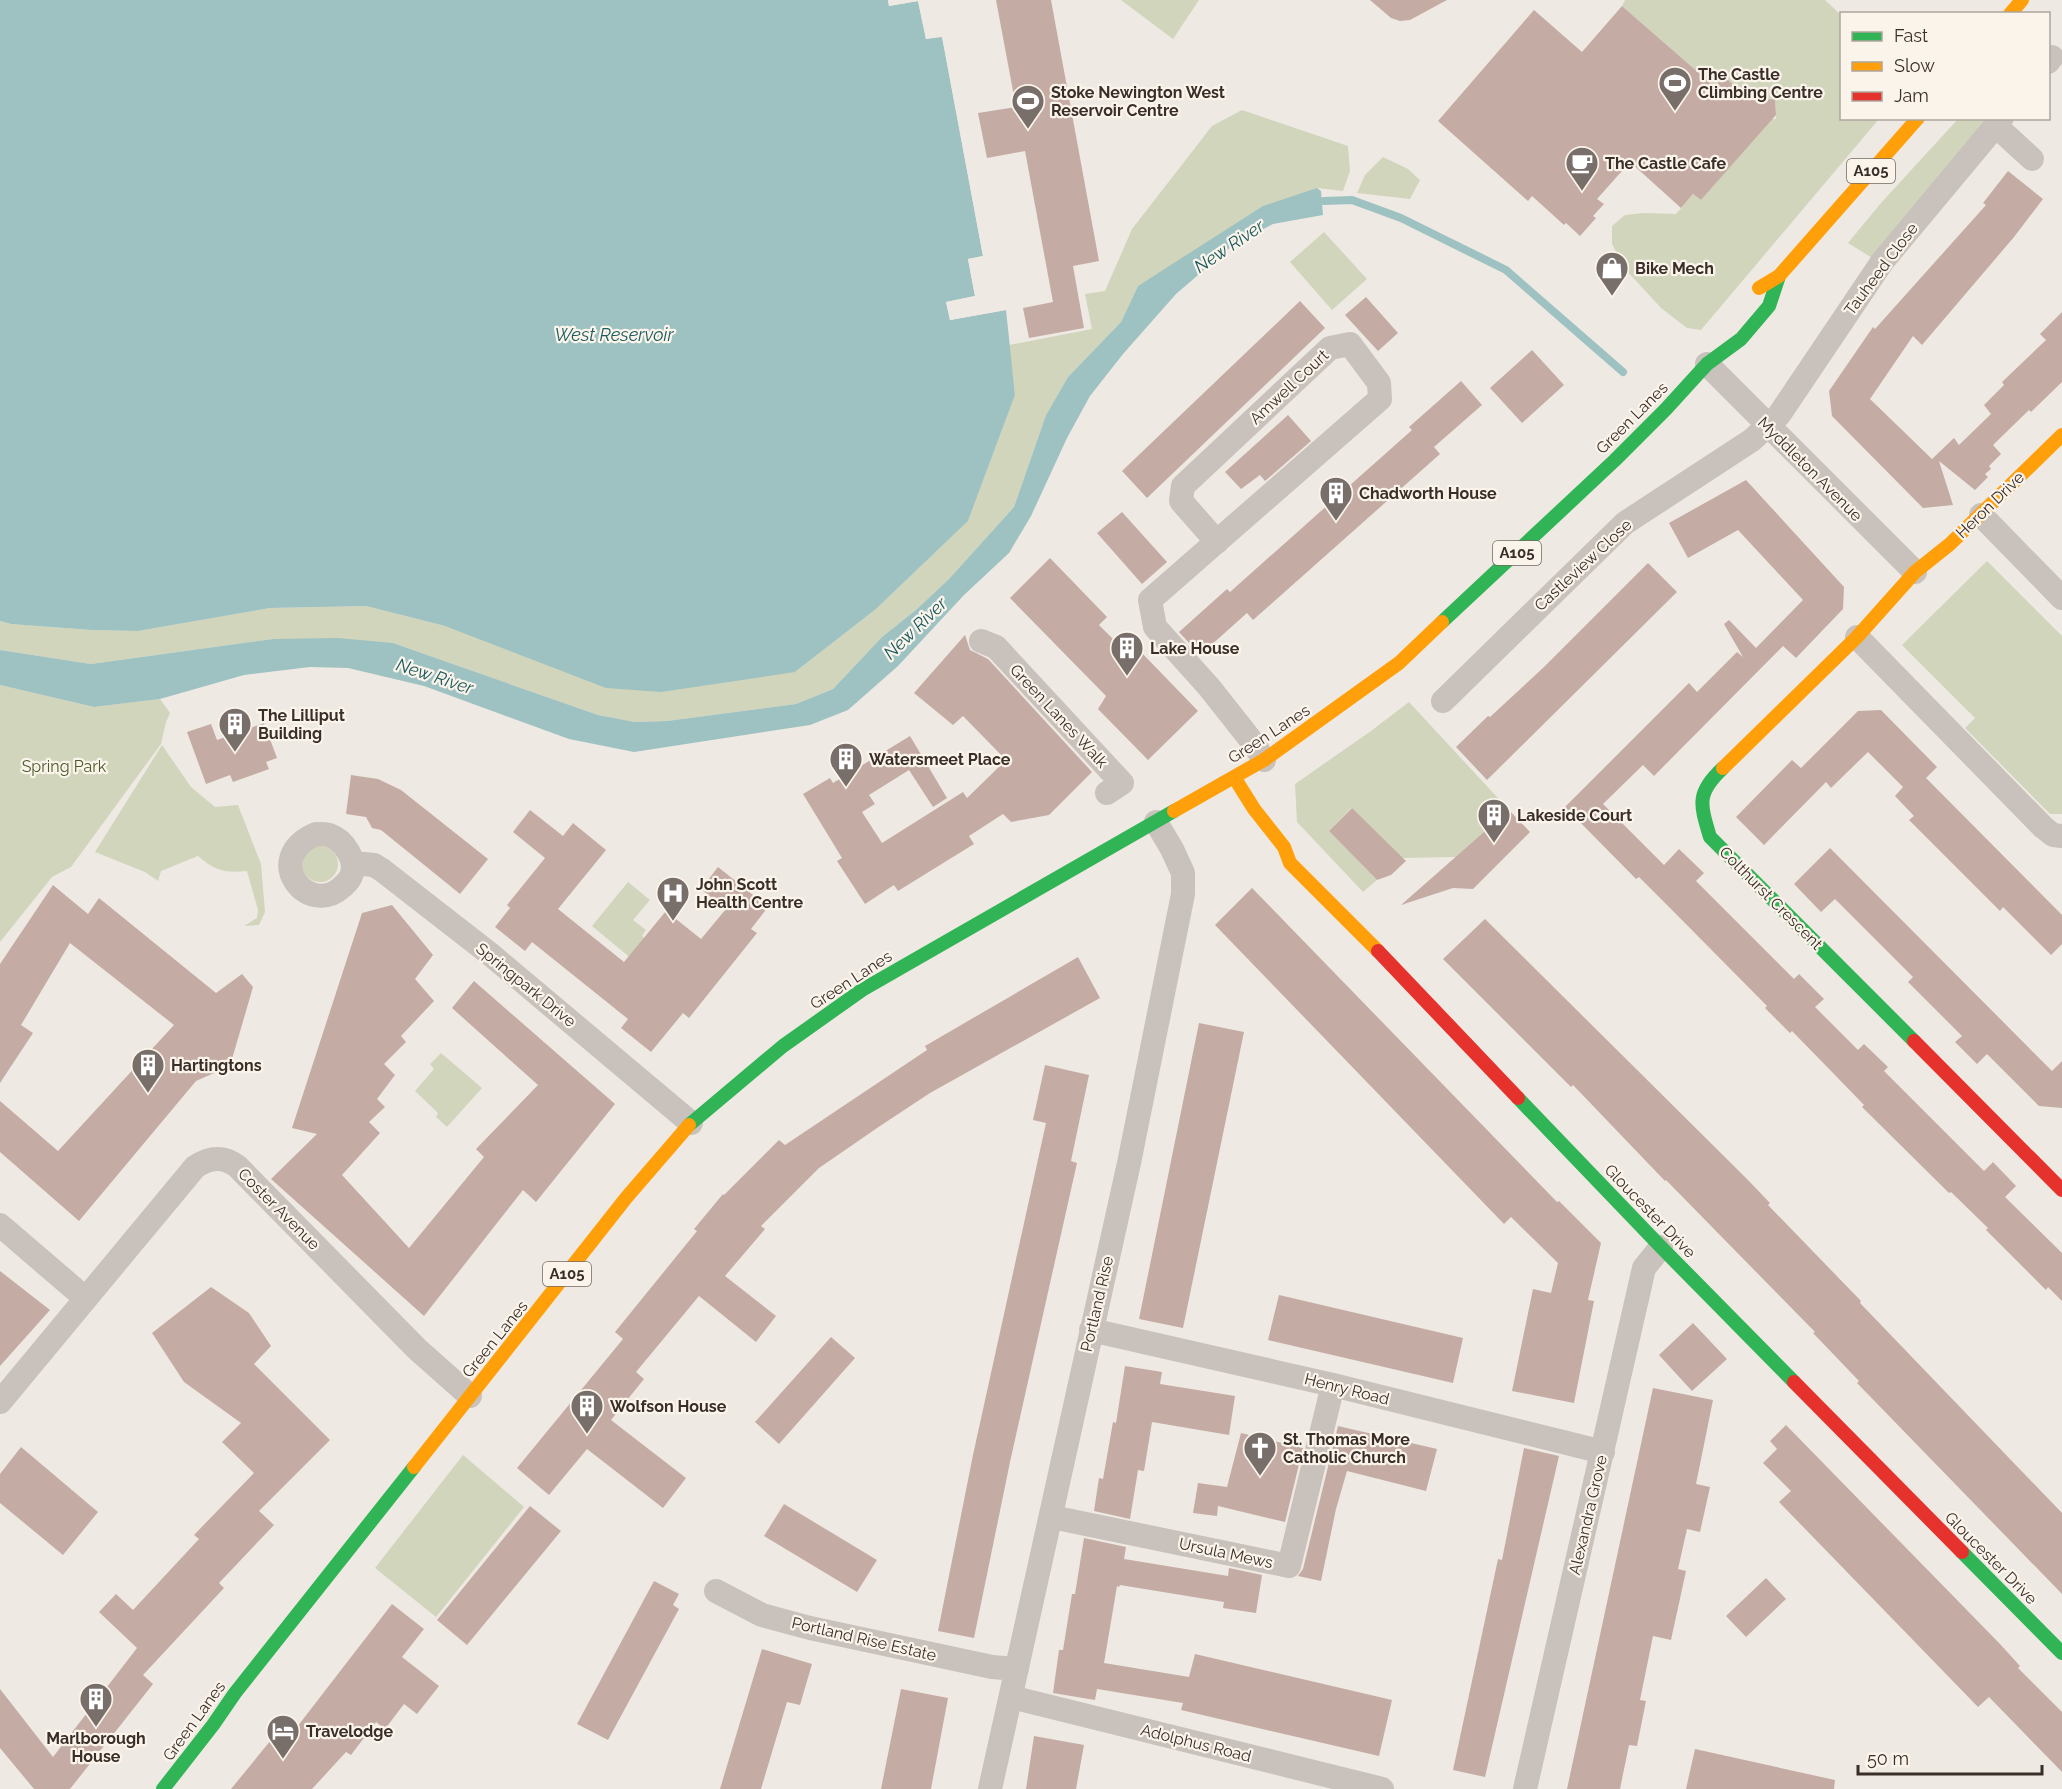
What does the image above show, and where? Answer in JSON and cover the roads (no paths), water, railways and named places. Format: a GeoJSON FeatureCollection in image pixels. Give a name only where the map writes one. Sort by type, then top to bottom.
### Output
{"type":"FeatureCollection","features":[{"type":"Feature","properties":{"kind":"main road"},"geometry":{"type":"LineString","coordinates":[[2012,12],[2022,0]]}},
{"type":"Feature","properties":{"kind":"main road","name":"Green Lanes"},"geometry":{"type":"LineString","coordinates":[[1746,298],[1779,276],[1916,120]]}},
{"type":"Feature","properties":{"kind":"main road","name":"Green Lanes"},"geometry":{"type":"LineString","coordinates":[[163,1789],[235,1693],[470,1396],[627,1198],[691,1123],[783,1046],[862,990],[1264,760],[1399,663],[1615,460],[1707,364],[1741,339],[1769,306],[1779,276]]}},
{"type":"Feature","properties":{"kind":"main road","name":"Green Lanes"},"geometry":{"type":"LineString","coordinates":[[1707,364],[1720,334]]}},
{"type":"Feature","properties":{"kind":"main road","name":"Heron Drive"},"geometry":{"type":"LineString","coordinates":[[1915,572],[1950,544],[2062,435]]}},
{"type":"Feature","properties":{"kind":"main road","name":"Colthurst Crescent"},"geometry":{"type":"LineString","coordinates":[[1915,572],[1857,636],[1708,782],[1701,808],[1710,837],[2060,1183]]}},
{"type":"Feature","properties":{"kind":"main road","name":"Gloucester Drive"},"geometry":{"type":"LineString","coordinates":[[1234,777],[1254,809],[1284,847],[1290,863],[1359,931],[1661,1247],[2062,1653]]}},
{"type":"Feature","properties":{"kind":"street"},"geometry":{"type":"LineString","coordinates":[[1999,122],[2032,159]]}},
{"type":"Feature","properties":{"kind":"street","name":"Tauheed Close"},"geometry":{"type":"LineString","coordinates":[[1767,427],[1779,415],[1882,262],[1999,122]]}},
{"type":"Feature","properties":{"kind":"street","name":"Amwell Court"},"geometry":{"type":"LineString","coordinates":[[1217,542],[1181,501],[1183,486],[1330,348],[1350,344],[1379,383],[1380,399],[1217,542],[1150,600],[1155,627],[1209,687],[1264,760]]}},
{"type":"Feature","properties":{"kind":"street","name":"Myddleton Avenue"},"geometry":{"type":"LineString","coordinates":[[1707,364],[1767,427],[1915,572]]}},
{"type":"Feature","properties":{"kind":"street","name":"Castleview Close"},"geometry":{"type":"LineString","coordinates":[[1443,700],[1624,523],[1752,440],[1767,427]]}},
{"type":"Feature","properties":{"kind":"street"},"geometry":{"type":"LineString","coordinates":[[1981,515],[2062,598]]}},
{"type":"Feature","properties":{"kind":"street"},"geometry":{"type":"LineString","coordinates":[[1857,636],[2043,828],[2054,835],[2062,836]]}},
{"type":"Feature","properties":{"kind":"street","name":"Green Lanes Walk"},"geometry":{"type":"LineString","coordinates":[[981,641],[996,647],[1122,783],[1107,793]]}},
{"type":"Feature","properties":{"kind":"street","name":"Portland Rise"},"geometry":{"type":"LineString","coordinates":[[990,1789],[1129,1163],[1183,894],[1183,873],[1156,822]]}},
{"type":"Feature","properties":{"kind":"street","name":"Springpark Drive"},"geometry":{"type":"LineString","coordinates":[[353,864],[374,865],[382,870],[490,954],[691,1123]]}},
{"type":"Feature","properties":{"kind":"street","name":"Coster Avenue"},"geometry":{"type":"LineString","coordinates":[[0,1402],[183,1180],[205,1160],[228,1160],[237,1166],[417,1349],[470,1396]]}},
{"type":"Feature","properties":{"kind":"street"},"geometry":{"type":"LineString","coordinates":[[0,1225],[85,1298]]}},
{"type":"Feature","properties":{"kind":"street","name":"Alexandra Grove"},"geometry":{"type":"LineString","coordinates":[[1525,1789],[1644,1268],[1661,1247]]}},
{"type":"Feature","properties":{"kind":"street","name":"Henry Road"},"geometry":{"type":"LineString","coordinates":[[1091,1330],[1333,1385],[1603,1452]]}},
{"type":"Feature","properties":{"kind":"street","name":"Ursula Mews"},"geometry":{"type":"LineString","coordinates":[[1052,1517],[1289,1566],[1333,1385]]}},
{"type":"Feature","properties":{"kind":"street","name":"Portland Rise Estate"},"geometry":{"type":"LineString","coordinates":[[716,1591],[762,1615],[810,1628],[992,1667],[1017,1669]]}},
{"type":"Feature","properties":{"kind":"street","name":"Adolphus Road"},"geometry":{"type":"LineString","coordinates":[[1011,1697],[1382,1789]]}},
{"type":"Feature","properties":{"kind":"water","name":"West Reservoir"},"geometry":{"type":"Polygon","coordinates":[[[0,0],[888,0],[889,6],[918,1],[926,39],[942,36],[983,256],[968,259],[975,296],[946,302],[950,320],[1006,310],[1015,395],[968,521],[876,609],[795,672],[661,692],[606,688],[445,626],[366,606],[270,608],[138,631],[91,630],[11,624],[0,621],[0,0]]]}},
{"type":"Feature","properties":{"kind":"water"},"geometry":{"type":"Polygon","coordinates":[[[1317,188],[1321,191],[1323,215],[1273,224],[1233,245],[1176,294],[1123,354],[1090,396],[1067,438],[1031,516],[1009,553],[964,595],[898,666],[848,710],[810,725],[634,752],[569,739],[424,686],[348,668],[310,667],[244,675],[160,699],[94,707],[0,685],[0,650],[91,664],[273,639],[338,638],[393,643],[598,715],[635,722],[667,721],[796,704],[833,689],[882,637],[949,579],[1014,507],[1046,415],[1068,377],[1121,322],[1138,286],[1263,206],[1317,188]]]}},
{"type":"Feature","properties":{"kind":"waterway","name":"New River"},"geometry":{"type":"LineString","coordinates":[[1324,201],[1352,200],[1401,218],[1506,270],[1623,372]]}},
{"type":"Feature","properties":{"kind":"place","name":"The Castle Climbing Centre"},"geometry":{"type":"Point","coordinates":[1675,112]}},
{"type":"Feature","properties":{"kind":"place","name":"Stoke Newington West Reservoir Centre"},"geometry":{"type":"Point","coordinates":[1028,130]}},
{"type":"Feature","properties":{"kind":"place","name":"The Castle Cafe"},"geometry":{"type":"Point","coordinates":[1582,192]}},
{"type":"Feature","properties":{"kind":"place","name":"Bike Mech"},"geometry":{"type":"Point","coordinates":[1612,297]}},
{"type":"Feature","properties":{"kind":"place","name":"Chadworth House"},"geometry":{"type":"Point","coordinates":[1336,522]}},
{"type":"Feature","properties":{"kind":"place","name":"Lake House"},"geometry":{"type":"Point","coordinates":[1127,677]}},
{"type":"Feature","properties":{"kind":"place","name":"The Lilliput Building"},"geometry":{"type":"Point","coordinates":[235,753]}},
{"type":"Feature","properties":{"kind":"place","name":"Watersmeet Place"},"geometry":{"type":"Point","coordinates":[846,788]}},
{"type":"Feature","properties":{"kind":"place","name":"Lakeside Court"},"geometry":{"type":"Point","coordinates":[1494,844]}},
{"type":"Feature","properties":{"kind":"place","name":"John Scott Health Centre"},"geometry":{"type":"Point","coordinates":[673,922]}},
{"type":"Feature","properties":{"kind":"place","name":"Hartingtons"},"geometry":{"type":"Point","coordinates":[148,1094]}},
{"type":"Feature","properties":{"kind":"place","name":"Wolfson House"},"geometry":{"type":"Point","coordinates":[587,1435]}},
{"type":"Feature","properties":{"kind":"place","name":"St. Thomas More Catholic Church"},"geometry":{"type":"Point","coordinates":[1260,1477]}},
{"type":"Feature","properties":{"kind":"place","name":"Marlborough House"},"geometry":{"type":"Point","coordinates":[96,1728]}},
{"type":"Feature","properties":{"kind":"place","name":"Travelodge"},"geometry":{"type":"Point","coordinates":[283,1760]}},
{"type":"Feature","properties":{"kind":"park label","name":"Spring Park"},"geometry":{"type":"Point","coordinates":[64,766]}}]}
